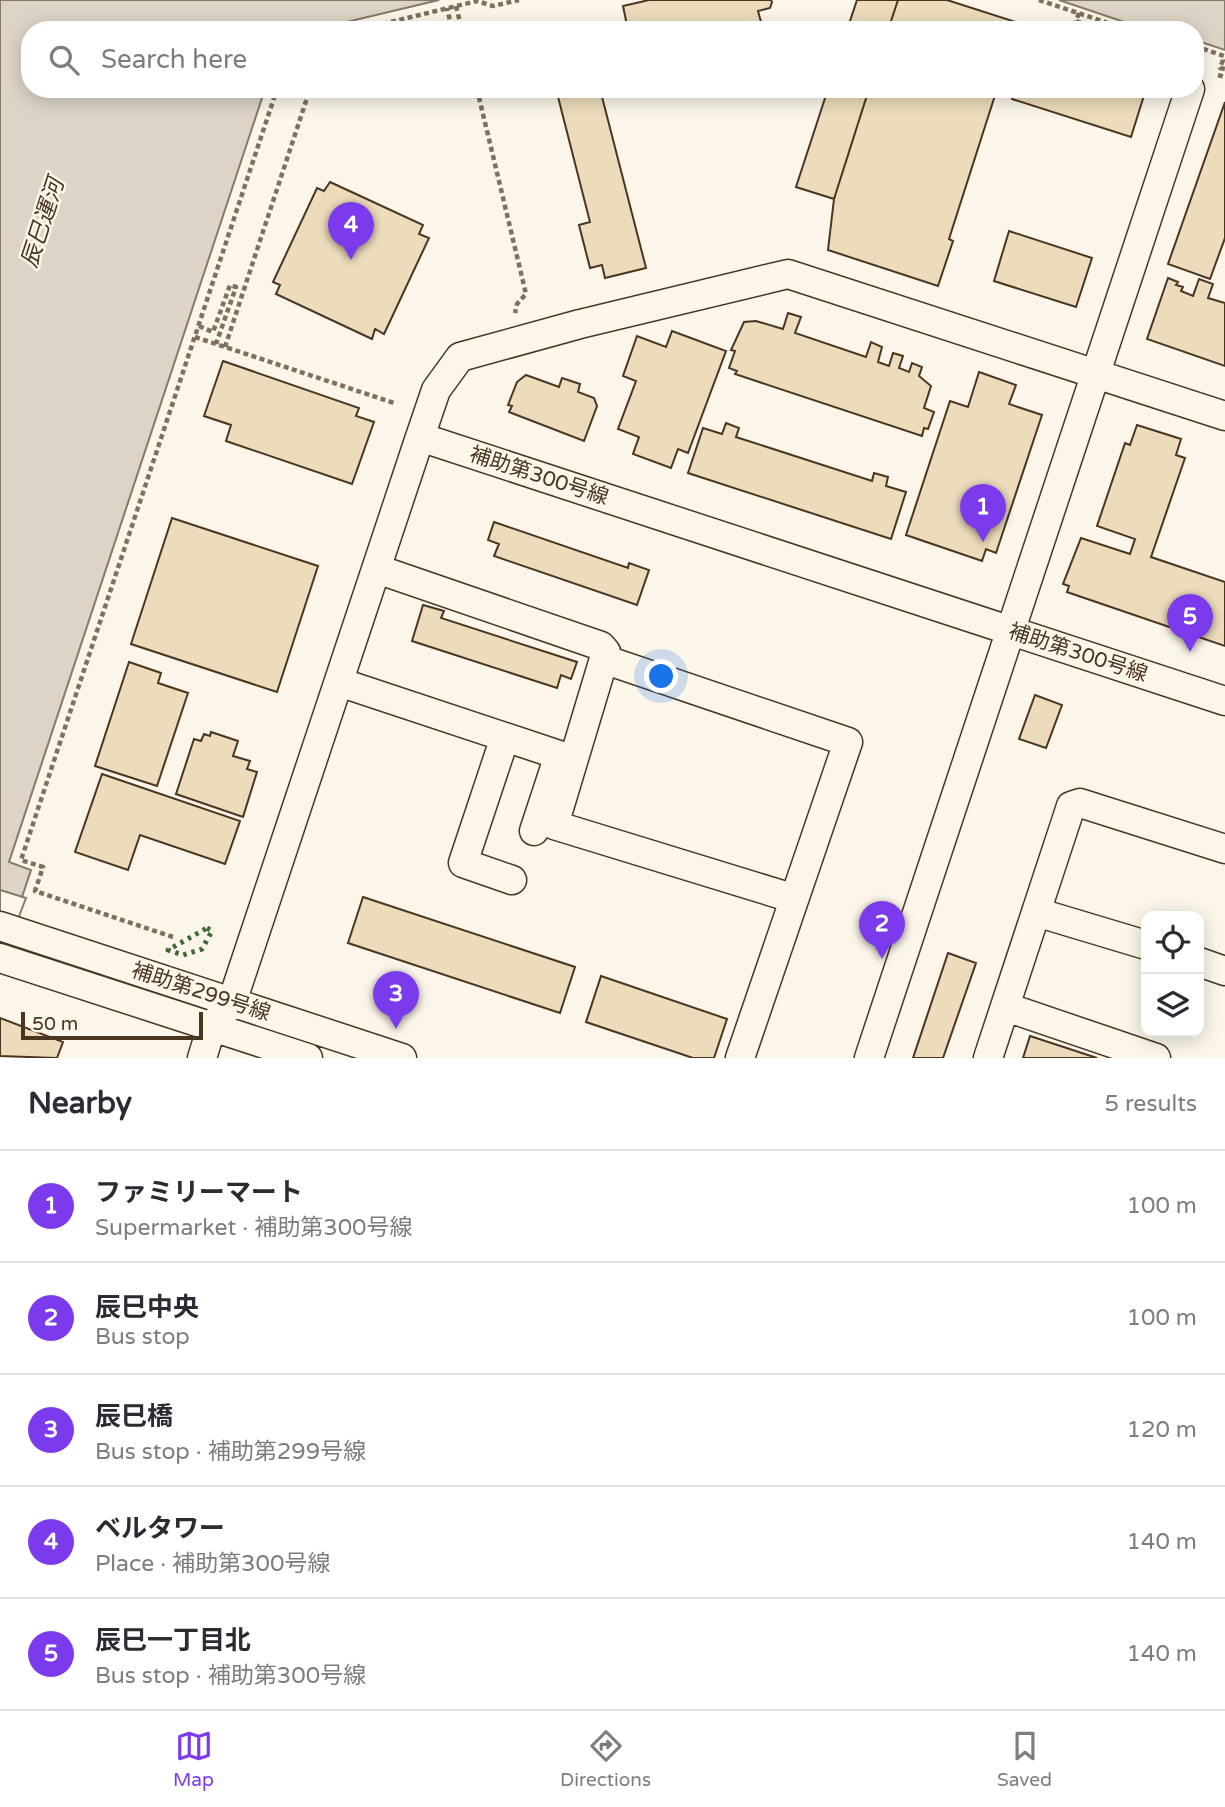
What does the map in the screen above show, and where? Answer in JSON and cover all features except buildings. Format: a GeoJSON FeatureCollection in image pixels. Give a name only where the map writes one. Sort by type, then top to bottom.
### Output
{"type":"FeatureCollection","features":[{"type":"Feature","properties":{"kind":"street"},"geometry":{"type":"LineString","coordinates":[[869,1058],[1188,98]]}},
{"type":"Feature","properties":{"kind":"street"},"geometry":{"type":"LineString","coordinates":[[235,1047],[232,1003],[436,390],[460,357],[775,275],[800,277],[1225,415]]}},
{"type":"Feature","properties":{"kind":"street","name":"補助第300号線"},"geometry":{"type":"LineString","coordinates":[[420,437],[1225,701]]}},
{"type":"Feature","properties":{"kind":"street"},"geometry":{"type":"LineString","coordinates":[[377,569],[601,646],[606,652],[606,660],[554,825],[792,898]]}},
{"type":"Feature","properties":{"kind":"street"},"geometry":{"type":"LineString","coordinates":[[606,660],[848,742],[792,898],[740,1058]]}},
{"type":"Feature","properties":{"kind":"street"},"geometry":{"type":"LineString","coordinates":[[339,682],[559,755],[534,831]]}},
{"type":"Feature","properties":{"kind":"street"},"geometry":{"type":"LineString","coordinates":[[505,737],[463,863],[512,880]]}},
{"type":"Feature","properties":{"kind":"street"},"geometry":{"type":"LineString","coordinates":[[988,1058],[1071,806],[1080,803],[1225,849]]}},
{"type":"Feature","properties":{"kind":"street"},"geometry":{"type":"LineString","coordinates":[[1036,912],[1141,944]]}},
{"type":"Feature","properties":{"kind":"street","name":"補助第299号線"},"geometry":{"type":"LineString","coordinates":[[0,926],[402,1058]]}},
{"type":"Feature","properties":{"kind":"street","name":"補助第299号線"},"geometry":{"type":"LineString","coordinates":[[0,958],[212,1026],[235,1047],[308,1058]]}},
{"type":"Feature","properties":{"kind":"street"},"geometry":{"type":"LineString","coordinates":[[1204,964],[1225,971]]}},
{"type":"Feature","properties":{"kind":"street"},"geometry":{"type":"LineString","coordinates":[[202,1058],[212,1026],[232,1003]]}},
{"type":"Feature","properties":{"kind":"street"},"geometry":{"type":"LineString","coordinates":[[1006,1007],[1156,1058]]}},
{"type":"Feature","properties":{"kind":"path"},"geometry":{"type":"LineString","coordinates":[[394,21],[477,1],[493,6],[519,0]]}},
{"type":"Feature","properties":{"kind":"path"},"geometry":{"type":"LineString","coordinates":[[1039,0],[1103,21]]}},
{"type":"Feature","properties":{"kind":"path"},"geometry":{"type":"LineString","coordinates":[[456,6],[460,21]]}},
{"type":"Feature","properties":{"kind":"path"},"geometry":{"type":"LineString","coordinates":[[447,8],[450,21]]}},
{"type":"Feature","properties":{"kind":"path"},"geometry":{"type":"LineString","coordinates":[[1078,21],[1076,20],[1079,13]]}},
{"type":"Feature","properties":{"kind":"path"},"geometry":{"type":"LineString","coordinates":[[1204,49],[1224,56],[1220,68],[1225,69]]}},
{"type":"Feature","properties":{"kind":"path"},"geometry":{"type":"LineString","coordinates":[[1218,75],[1225,77]]}},
{"type":"Feature","properties":{"kind":"path"},"geometry":{"type":"LineString","coordinates":[[173,937],[35,891],[43,867],[21,860],[274,98]]}},
{"type":"Feature","properties":{"kind":"path"},"geometry":{"type":"LineString","coordinates":[[225,347],[307,98]]}},
{"type":"Feature","properties":{"kind":"path"},"geometry":{"type":"LineString","coordinates":[[479,98],[526,293],[517,304],[515,313]]}},
{"type":"Feature","properties":{"kind":"path"},"geometry":{"type":"LineString","coordinates":[[198,327],[213,332],[230,285],[236,287],[216,344]]}},
{"type":"Feature","properties":{"kind":"path"},"geometry":{"type":"LineString","coordinates":[[195,337],[394,403]]}},
{"type":"Feature","properties":{"kind":"water","name":"辰巳運河"},"geometry":{"type":"Polygon","coordinates":[[[0,0],[439,0],[351,21],[21,21],[21,98],[262,98],[9,862],[31,870],[0,963],[0,0]]]}},
{"type":"Feature","properties":{"kind":"water"},"geometry":{"type":"Polygon","coordinates":[[[1059,0],[1225,0],[1225,50],[1204,43],[1204,21],[1121,21],[1059,0]]]}},
{"type":"Feature","properties":{"kind":"pier"},"geometry":{"type":"Polygon","coordinates":[[[0,890],[26,898],[0,966],[0,890]]]}},
{"type":"Feature","properties":{"kind":"hedge"},"geometry":{"type":"LineString","coordinates":[[207,928],[212,931],[202,949],[183,955],[168,950],[207,928]]}},
{"type":"Feature","properties":{"kind":"place","name":"ベルタワー"},"geometry":{"type":"Point","coordinates":[351,260]}},
{"type":"Feature","properties":{"kind":"place","name":"ファミリーマート"},"geometry":{"type":"Point","coordinates":[983,542]}},
{"type":"Feature","properties":{"kind":"place","name":"辰巳一丁目北"},"geometry":{"type":"Point","coordinates":[1190,652]}},
{"type":"Feature","properties":{"kind":"place","name":"辰巳中央"},"geometry":{"type":"Point","coordinates":[882,959]}},
{"type":"Feature","properties":{"kind":"place","name":"辰巳橋"},"geometry":{"type":"Point","coordinates":[396,1029]}}]}
